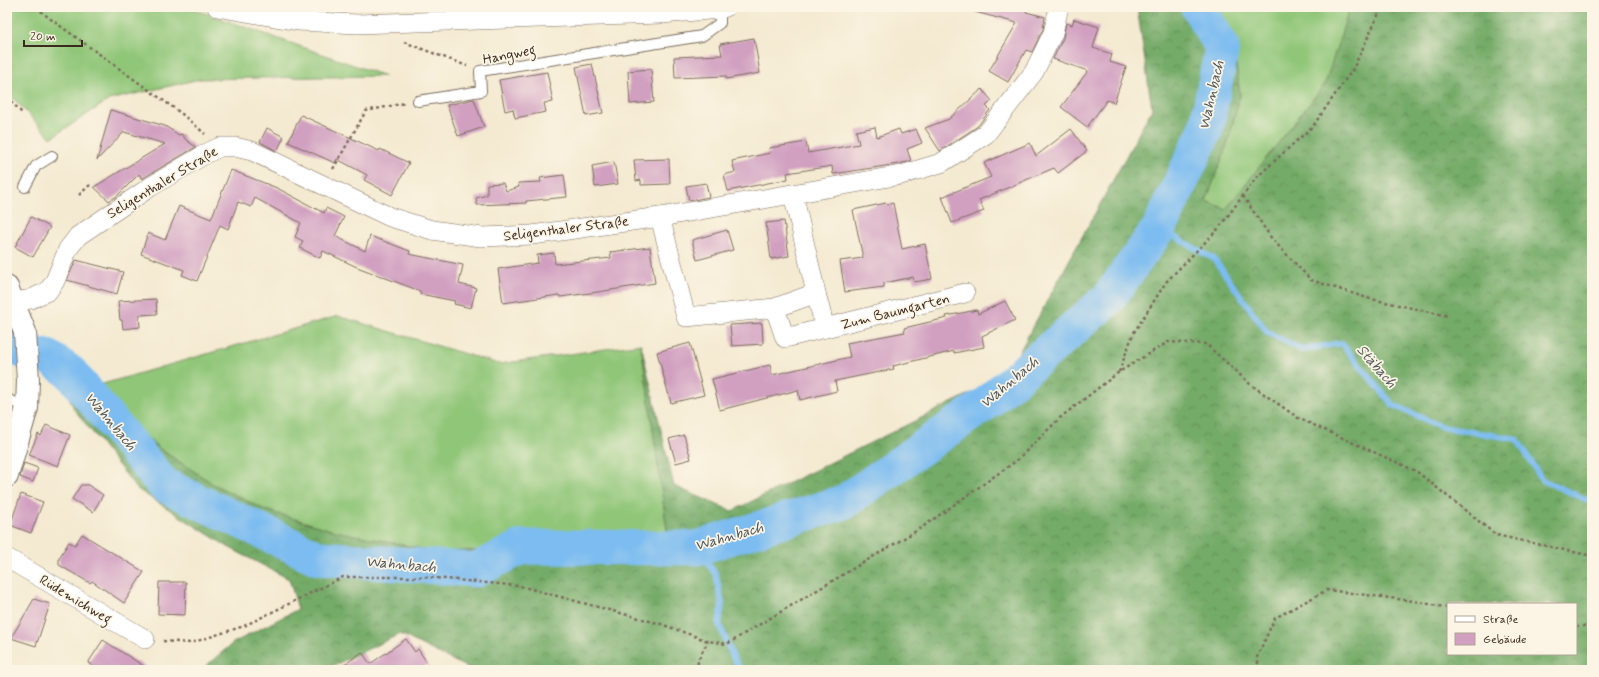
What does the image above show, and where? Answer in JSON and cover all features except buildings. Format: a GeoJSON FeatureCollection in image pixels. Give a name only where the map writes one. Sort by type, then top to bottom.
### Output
{"type":"FeatureCollection","features":[{"type":"Feature","properties":{"kind":"main road"},"geometry":{"type":"LineString","coordinates":[[7,476],[27,408],[28,380],[25,332],[11,295]]}},
{"type":"Feature","properties":{"kind":"street"},"geometry":{"type":"LineString","coordinates":[[217,7],[300,14],[365,24],[660,14],[723,8]]}},
{"type":"Feature","properties":{"kind":"street","name":"Seligenthaler Straße"},"geometry":{"type":"LineString","coordinates":[[11,295],[31,299],[48,291],[55,281],[68,249],[78,236],[150,187],[207,153],[220,147],[235,147],[252,151],[390,217],[432,230],[482,237],[532,235],[660,217],[901,175],[941,163],[986,134],[1034,72],[1053,33],[1059,7]]}},
{"type":"Feature","properties":{"kind":"street","name":"Zum Baumgarten"},"geometry":{"type":"LineString","coordinates":[[793,194],[825,328]]}},
{"type":"Feature","properties":{"kind":"street"},"geometry":{"type":"LineString","coordinates":[[660,217],[686,317],[776,308],[816,293]]}},
{"type":"Feature","properties":{"kind":"street","name":"Zum Baumgarten"},"geometry":{"type":"LineString","coordinates":[[776,308],[784,338],[965,293]]}},
{"type":"Feature","properties":{"kind":"street","name":"Rüdemichweg"},"geometry":{"type":"LineString","coordinates":[[7,558],[144,639]]}},
{"type":"Feature","properties":{"kind":"lane","name":"Hangweg"},"geometry":{"type":"LineString","coordinates":[[418,101],[481,91],[480,71],[702,36],[720,23],[723,8]]}},
{"type":"Feature","properties":{"kind":"lane"},"geometry":{"type":"LineString","coordinates":[[25,188],[36,166],[52,156]]}},
{"type":"Feature","properties":{"kind":"lane"},"geometry":{"type":"LineString","coordinates":[[7,399],[27,408]]}},
{"type":"Feature","properties":{"kind":"path"},"geometry":{"type":"LineString","coordinates":[[36,7],[48,18],[182,114],[220,147]]}},
{"type":"Feature","properties":{"kind":"path"},"geometry":{"type":"LineString","coordinates":[[1118,372],[1133,334],[1166,282],[1218,229],[1257,177],[1313,126],[1352,69],[1382,7]]}},
{"type":"Feature","properties":{"kind":"path"},"geometry":{"type":"LineString","coordinates":[[401,41],[480,71]]}},
{"type":"Feature","properties":{"kind":"path"},"geometry":{"type":"LineString","coordinates":[[7,97],[22,113]]}},
{"type":"Feature","properties":{"kind":"path"},"geometry":{"type":"LineString","coordinates":[[324,185],[366,111],[418,101]]}},
{"type":"Feature","properties":{"kind":"path"},"geometry":{"type":"LineString","coordinates":[[79,195],[91,184]]}},
{"type":"Feature","properties":{"kind":"path"},"geometry":{"type":"LineString","coordinates":[[1243,196],[1272,239],[1311,280],[1368,298],[1448,316]]}},
{"type":"Feature","properties":{"kind":"path"},"geometry":{"type":"LineString","coordinates":[[144,639],[191,643],[244,626],[343,577],[425,577],[520,586],[661,624],[708,641],[727,644],[921,528],[1016,461],[1062,417],[1118,372],[1168,342],[1206,344],[1250,384],[1298,418],[1416,471],[1496,535],[1592,556]]}},
{"type":"Feature","properties":{"kind":"path"},"geometry":{"type":"LineString","coordinates":[[1259,670],[1257,657],[1274,618],[1327,590],[1414,601],[1447,608]]}},
{"type":"Feature","properties":{"kind":"path"},"geometry":{"type":"LineString","coordinates":[[1577,627],[1592,624]]}},
{"type":"Feature","properties":{"kind":"path"},"geometry":{"type":"LineString","coordinates":[[697,670],[698,660],[708,641]]}},
{"type":"Feature","properties":{"kind":"shaded area"},"geometry":{"type":"Polygon","coordinates":[[[7,323],[13,379],[7,411],[7,323]]]}},
{"type":"Feature","properties":{"kind":"green space"},"geometry":{"type":"Polygon","coordinates":[[[7,7],[188,7],[385,76],[200,79],[109,100],[51,138],[7,92],[7,7]]]}},
{"type":"Feature","properties":{"kind":"green space"},"geometry":{"type":"Polygon","coordinates":[[[1137,7],[1209,7],[1234,49],[1240,96],[1227,145],[1206,201],[1226,209],[1325,84],[1350,7],[1592,7],[1592,670],[472,670],[400,634],[324,670],[201,670],[233,643],[298,609],[289,579],[228,547],[137,489],[74,409],[58,371],[89,388],[160,449],[213,484],[265,510],[331,530],[437,552],[576,547],[671,558],[641,344],[674,486],[732,511],[1006,376],[1152,109],[1137,7]]]}},
{"type":"Feature","properties":{"kind":"green space"},"geometry":{"type":"Polygon","coordinates":[[[1209,7],[1350,7],[1325,84],[1226,209],[1206,201],[1227,145],[1240,96],[1234,49],[1209,7]]]}},
{"type":"Feature","properties":{"kind":"green space"},"geometry":{"type":"Polygon","coordinates":[[[338,316],[499,364],[641,344],[671,558],[576,547],[437,552],[331,530],[265,510],[213,484],[160,449],[89,388],[338,316]]]}},
{"type":"Feature","properties":{"kind":"waterway","name":"Wahnbach"},"geometry":{"type":"LineString","coordinates":[[7,347],[48,357],[70,372],[164,485],[318,558],[476,570],[522,547],[697,548],[844,502],[988,402],[1108,299],[1159,228],[1206,129],[1222,47],[1198,7]]}},
{"type":"Feature","properties":{"kind":"waterway","name":"Stäbach"},"geometry":{"type":"LineString","coordinates":[[1159,228],[1214,259],[1267,332],[1302,350],[1341,343],[1393,405],[1442,427],[1517,439],[1542,480],[1592,502]]}},
{"type":"Feature","properties":{"kind":"waterway"},"geometry":{"type":"LineString","coordinates":[[697,548],[716,575],[722,604],[719,624],[733,657],[741,670]]}}]}
